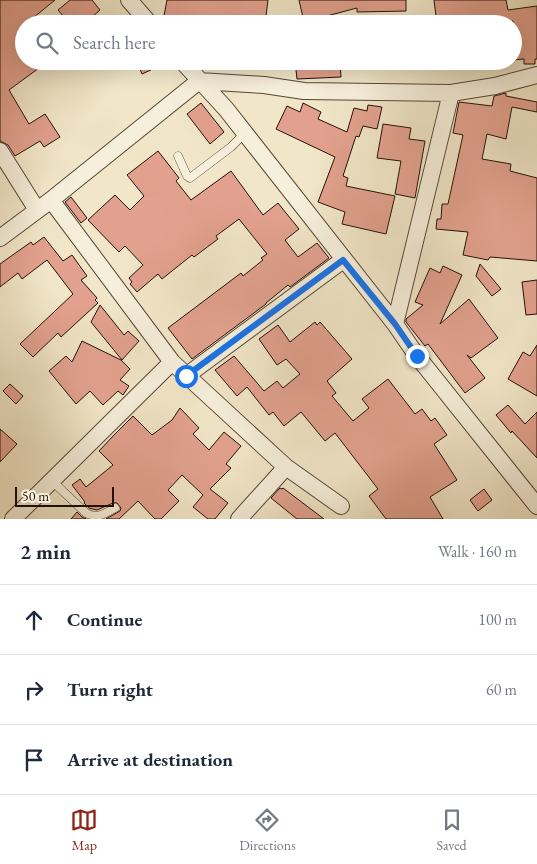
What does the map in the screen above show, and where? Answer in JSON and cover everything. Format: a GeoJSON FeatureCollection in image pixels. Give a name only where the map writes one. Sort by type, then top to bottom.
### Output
{"type":"FeatureCollection","features":[{"type":"Feature","properties":{"kind":"street"},"geometry":{"type":"LineString","coordinates":[[130,0],[142,15]]}},
{"type":"Feature","properties":{"kind":"street"},"geometry":{"type":"LineString","coordinates":[[190,70],[226,109],[395,324],[417,356],[537,506]]}},
{"type":"Feature","properties":{"kind":"street"},"geometry":{"type":"LineString","coordinates":[[0,238],[199,81],[264,85],[304,91],[451,93],[495,86],[537,75]]}},
{"type":"Feature","properties":{"kind":"street"},"geometry":{"type":"LineString","coordinates":[[395,324],[451,93]]}},
{"type":"Feature","properties":{"kind":"street"},"geometry":{"type":"LineString","coordinates":[[0,151],[37,210]]}},
{"type":"Feature","properties":{"kind":"street"},"geometry":{"type":"LineString","coordinates":[[50,200],[172,362],[286,467],[341,506]]}},
{"type":"Feature","properties":{"kind":"street"},"geometry":{"type":"LineString","coordinates":[[186,376],[343,260]]}},
{"type":"Feature","properties":{"kind":"street"},"geometry":{"type":"LineString","coordinates":[[12,519],[172,362]]}},
{"type":"Feature","properties":{"kind":"street"},"geometry":{"type":"LineString","coordinates":[[239,519],[286,467]]}},
{"type":"Feature","properties":{"kind":"lane"},"geometry":{"type":"LineString","coordinates":[[178,156],[187,176],[190,178],[245,133]]}},
{"type":"Feature","properties":{"kind":"lane"},"geometry":{"type":"LineString","coordinates":[[51,480],[92,517],[99,516],[115,508]]}},
{"type":"Feature","properties":{"kind":"building"},"geometry":{"type":"Polygon","coordinates":[[[0,0],[55,0],[37,15],[15,15],[15,70],[36,70],[9,90],[29,124],[45,114],[60,137],[44,147],[40,141],[15,156],[8,145],[0,141],[0,0]]]}},
{"type":"Feature","properties":{"kind":"building"},"geometry":{"type":"Polygon","coordinates":[[[70,0],[92,0],[100,10],[94,15],[62,15],[58,10],[70,0]]]}},
{"type":"Feature","properties":{"kind":"building"},"geometry":{"type":"Polygon","coordinates":[[[167,0],[268,0],[266,15],[164,15],[167,0]]]}},
{"type":"Feature","properties":{"kind":"building"},"geometry":{"type":"Polygon","coordinates":[[[299,0],[406,0],[406,11],[357,12],[357,8],[330,15],[302,15],[299,0]]]}},
{"type":"Feature","properties":{"kind":"building"},"geometry":{"type":"Polygon","coordinates":[[[434,0],[506,0],[508,10],[537,6],[537,59],[535,59],[535,64],[524,64],[524,59],[522,59],[522,15],[436,15],[434,0]]]}},
{"type":"Feature","properties":{"kind":"building"},"geometry":{"type":"Polygon","coordinates":[[[140,70],[151,70],[142,74],[140,70]]]}},
{"type":"Feature","properties":{"kind":"building"},"geometry":{"type":"Polygon","coordinates":[[[296,70],[340,70],[341,77],[297,79],[296,70]]]}},
{"type":"Feature","properties":{"kind":"building"},"geometry":{"type":"Polygon","coordinates":[[[506,93],[506,96],[537,102],[537,112],[512,107],[506,139],[487,134],[482,159],[511,164],[510,171],[537,178],[537,261],[490,257],[488,260],[463,255],[468,232],[436,229],[437,219],[441,219],[442,204],[448,204],[463,135],[453,133],[459,102],[492,106],[494,96],[506,93]]]}},
{"type":"Feature","properties":{"kind":"building"},"geometry":{"type":"Polygon","coordinates":[[[201,103],[224,132],[210,144],[187,114],[201,103]]]}},
{"type":"Feature","properties":{"kind":"building"},"geometry":{"type":"Polygon","coordinates":[[[303,103],[321,112],[318,119],[347,132],[354,108],[367,111],[368,105],[382,107],[377,129],[363,126],[359,137],[356,136],[343,176],[348,178],[346,186],[395,196],[386,234],[342,224],[345,212],[318,202],[335,157],[276,129],[287,106],[300,112],[303,103]]]}},
{"type":"Feature","properties":{"kind":"building"},"geometry":{"type":"Polygon","coordinates":[[[383,124],[411,128],[409,139],[425,141],[415,198],[395,194],[401,161],[377,158],[383,124]]]}},
{"type":"Feature","properties":{"kind":"building"},"geometry":{"type":"Polygon","coordinates":[[[158,151],[179,178],[176,181],[191,200],[231,171],[263,215],[278,203],[299,229],[285,240],[298,257],[317,243],[329,258],[290,287],[288,285],[266,304],[192,359],[168,328],[241,273],[243,276],[263,260],[261,258],[267,254],[239,219],[216,236],[218,239],[194,257],[192,255],[162,279],[158,274],[137,292],[130,284],[132,282],[129,278],[143,265],[125,246],[119,252],[88,220],[115,195],[130,210],[144,196],[127,175],[158,151]]]}},
{"type":"Feature","properties":{"kind":"building"},"geometry":{"type":"Polygon","coordinates":[[[71,197],[87,218],[81,223],[65,202],[71,197]]]}},
{"type":"Feature","properties":{"kind":"building"},"geometry":{"type":"Polygon","coordinates":[[[44,237],[63,261],[72,255],[87,276],[81,280],[97,298],[95,300],[98,303],[61,337],[58,333],[33,357],[20,344],[73,294],[47,260],[22,279],[18,273],[0,287],[0,264],[31,242],[33,245],[44,237]]]}},
{"type":"Feature","properties":{"kind":"building"},"geometry":{"type":"Polygon","coordinates":[[[480,264],[501,289],[492,296],[476,276],[480,264]]]}},
{"type":"Feature","properties":{"kind":"building"},"geometry":{"type":"Polygon","coordinates":[[[443,266],[462,275],[440,324],[469,299],[498,338],[471,358],[467,355],[485,378],[465,393],[428,344],[425,346],[406,322],[406,319],[423,305],[415,302],[430,268],[440,273],[443,266]]]}},
{"type":"Feature","properties":{"kind":"building"},"geometry":{"type":"Polygon","coordinates":[[[537,280],[537,314],[526,315],[522,282],[537,280]]]}},
{"type":"Feature","properties":{"kind":"building"},"geometry":{"type":"Polygon","coordinates":[[[100,305],[124,335],[128,331],[139,341],[122,360],[91,322],[100,305]]]}},
{"type":"Feature","properties":{"kind":"building"},"geometry":{"type":"Polygon","coordinates":[[[315,322],[317,325],[320,322],[352,359],[327,381],[336,393],[332,396],[353,421],[369,408],[362,399],[388,379],[415,414],[422,409],[431,421],[435,418],[447,435],[434,444],[457,480],[430,497],[443,519],[386,519],[369,496],[378,489],[335,433],[325,441],[301,412],[284,426],[273,412],[269,415],[247,387],[237,396],[215,370],[234,356],[264,391],[277,381],[283,388],[300,374],[286,359],[277,365],[259,339],[278,325],[290,342],[315,322]]]}},
{"type":"Feature","properties":{"kind":"building"},"geometry":{"type":"Polygon","coordinates":[[[82,341],[121,360],[130,369],[120,380],[129,386],[123,395],[118,391],[103,405],[90,391],[76,404],[49,371],[66,356],[72,362],[82,341]]]}},
{"type":"Feature","properties":{"kind":"building"},"geometry":{"type":"Polygon","coordinates":[[[537,345],[537,396],[508,379],[523,352],[530,356],[537,345]]]}},
{"type":"Feature","properties":{"kind":"building"},"geometry":{"type":"Polygon","coordinates":[[[10,384],[23,396],[16,404],[3,391],[10,384]]]}},
{"type":"Feature","properties":{"kind":"building"},"geometry":{"type":"Polygon","coordinates":[[[508,405],[525,424],[537,412],[537,458],[512,431],[511,433],[496,415],[508,405]]]}},
{"type":"Feature","properties":{"kind":"building"},"geometry":{"type":"Polygon","coordinates":[[[180,408],[199,428],[193,434],[209,450],[224,432],[241,446],[226,464],[231,468],[210,489],[228,503],[215,519],[208,519],[193,507],[203,495],[182,475],[168,490],[179,501],[161,519],[155,519],[138,501],[119,519],[106,519],[120,511],[121,508],[117,503],[97,510],[89,508],[72,485],[80,479],[86,487],[113,465],[99,451],[133,416],[152,435],[172,420],[180,408]]]}},
{"type":"Feature","properties":{"kind":"building"},"geometry":{"type":"Polygon","coordinates":[[[0,429],[17,444],[0,462],[0,429]]]}},
{"type":"Feature","properties":{"kind":"building"},"geometry":{"type":"Polygon","coordinates":[[[280,488],[283,488],[324,519],[297,519],[271,498],[280,488]]]}},
{"type":"Feature","properties":{"kind":"building"},"geometry":{"type":"Polygon","coordinates":[[[484,489],[492,500],[478,511],[470,500],[484,489]]]}},
{"type":"Feature","properties":{"kind":"building"},"geometry":{"type":"Polygon","coordinates":[[[77,512],[82,517],[86,519],[71,519],[77,512]]]}},
{"type":"Feature","properties":{"kind":"route"},"geometry":{"type":"LineString","coordinates":[[186,376],[343,260],[395,324],[417,356]]}}]}
